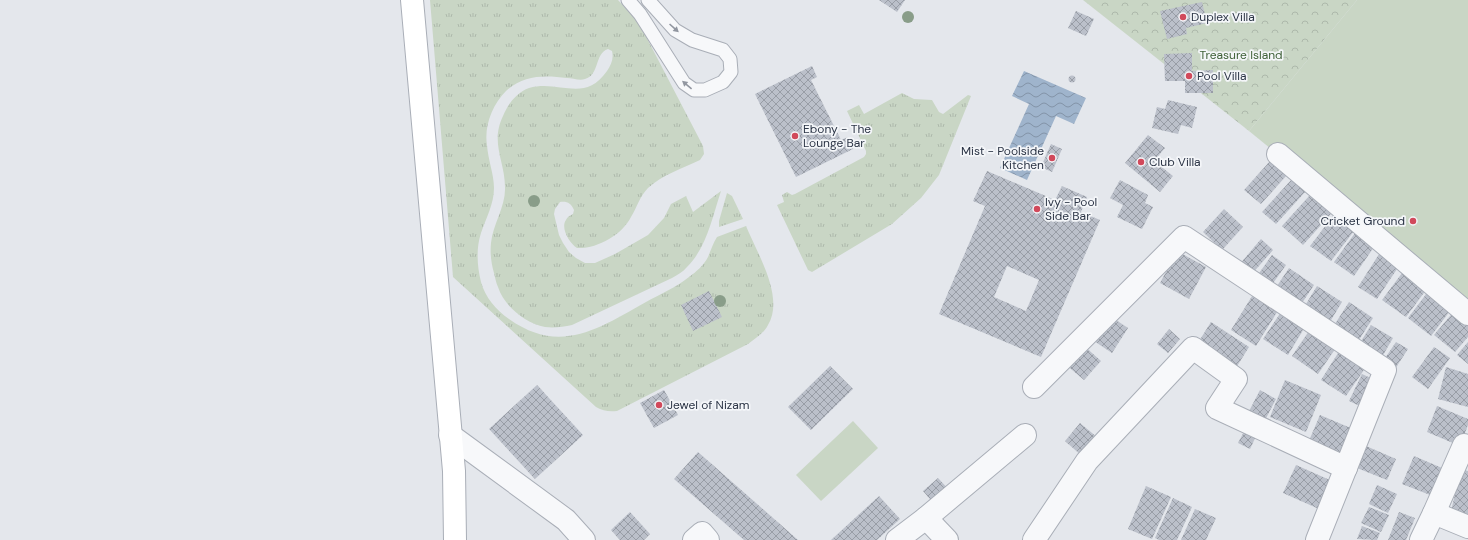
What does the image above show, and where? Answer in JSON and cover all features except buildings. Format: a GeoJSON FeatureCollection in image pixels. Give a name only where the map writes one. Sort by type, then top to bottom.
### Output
{"type":"FeatureCollection","features":[{"type":"Feature","properties":{"kind":"street"},"geometry":{"type":"LineString","coordinates":[[412,0],[454,471],[455,540]]}},
{"type":"Feature","properties":{"kind":"street"},"geometry":{"type":"LineString","coordinates":[[1278,154],[1468,314]]}},
{"type":"Feature","properties":{"kind":"street"},"geometry":{"type":"LineString","coordinates":[[1034,387],[1184,237],[1385,370],[1317,540]]}},
{"type":"Feature","properties":{"kind":"street"},"geometry":{"type":"LineString","coordinates":[[1034,540],[1087,461],[1193,348],[1236,379],[1217,408],[1346,468]]}},
{"type":"Feature","properties":{"kind":"street"},"geometry":{"type":"LineString","coordinates":[[450,435],[566,520],[584,540]]}},
{"type":"Feature","properties":{"kind":"street"},"geometry":{"type":"LineString","coordinates":[[897,540],[926,518],[1025,435]]}},
{"type":"Feature","properties":{"kind":"street"},"geometry":{"type":"LineString","coordinates":[[1421,540],[1464,445],[1468,447]]}},
{"type":"Feature","properties":{"kind":"street"},"geometry":{"type":"LineString","coordinates":[[1434,513],[1468,527]]}},
{"type":"Feature","properties":{"kind":"street"},"geometry":{"type":"LineString","coordinates":[[926,518],[947,540]]}},
{"type":"Feature","properties":{"kind":"street"},"geometry":{"type":"LineString","coordinates":[[694,540],[702,533],[708,540]]}},
{"type":"Feature","properties":{"kind":"lane"},"geometry":{"type":"LineString","coordinates":[[628,0],[640,14],[684,83],[694,90],[705,90],[723,82],[731,72],[730,59],[723,50],[692,40],[675,30],[648,0]]}},
{"type":"Feature","properties":{"kind":"green space"},"geometry":{"type":"Polygon","coordinates":[[[430,0],[618,0],[639,23],[703,146],[704,154],[700,160],[673,172],[654,183],[643,194],[627,224],[622,230],[608,240],[593,246],[577,248],[571,243],[565,231],[564,223],[569,216],[573,214],[574,210],[568,203],[560,202],[555,209],[554,214],[559,235],[569,252],[576,258],[585,263],[595,263],[615,254],[648,235],[664,218],[671,204],[686,196],[693,212],[721,191],[712,222],[704,241],[694,259],[680,273],[572,325],[545,327],[530,322],[516,313],[505,301],[497,284],[491,261],[492,236],[502,208],[505,194],[498,143],[499,126],[510,103],[517,95],[529,88],[551,86],[580,89],[598,81],[611,64],[613,57],[612,51],[608,49],[601,55],[593,73],[590,77],[583,80],[558,77],[534,77],[519,82],[506,91],[493,109],[488,124],[486,138],[494,183],[494,194],[479,239],[478,263],[483,288],[488,298],[500,312],[528,330],[545,335],[562,337],[595,329],[684,281],[697,271],[704,263],[717,237],[746,226],[768,275],[771,288],[773,302],[772,314],[768,325],[762,333],[748,344],[617,411],[606,411],[596,407],[453,277],[430,0]]]}},
{"type":"Feature","properties":{"kind":"green space","name":"Treasure Island"},"geometry":{"type":"Polygon","coordinates":[[[1083,0],[1357,0],[1249,131],[1083,0]]]}},
{"type":"Feature","properties":{"kind":"green space","name":"Cricket Ground"},"geometry":{"type":"Polygon","coordinates":[[[1357,0],[1468,0],[1468,310],[1249,131],[1357,0]]]}},
{"type":"Feature","properties":{"kind":"green space"},"geometry":{"type":"Polygon","coordinates":[[[902,93],[914,99],[932,100],[939,112],[943,114],[968,95],[971,96],[939,175],[921,198],[892,224],[812,272],[808,270],[777,205],[784,202],[782,195],[787,192],[792,195],[795,194],[864,157],[866,151],[847,111],[859,105],[864,114],[902,93]]]}},
{"type":"Feature","properties":{"kind":"green space"},"geometry":{"type":"Polygon","coordinates":[[[727,193],[732,196],[743,219],[719,227],[719,221],[727,193]]]}},
{"type":"Feature","properties":{"kind":"green space"},"geometry":{"type":"Polygon","coordinates":[[[853,421],[878,448],[821,501],[796,475],[853,421]]]}},
{"type":"Feature","properties":{"kind":"water"},"geometry":{"type":"Polygon","coordinates":[[[1024,71],[1086,98],[1074,124],[1056,116],[1027,180],[1000,168],[1029,104],[1012,96],[1024,71]]]}},
{"type":"Feature","properties":{"kind":"place","name":"Duplex Villa"},"geometry":{"type":"Point","coordinates":[1183,17]}},
{"type":"Feature","properties":{"kind":"place","name":"Pool Villa"},"geometry":{"type":"Point","coordinates":[1189,76]}},
{"type":"Feature","properties":{"kind":"place","name":"Ebony - The Lounge Bar"},"geometry":{"type":"Point","coordinates":[795,136]}},
{"type":"Feature","properties":{"kind":"place","name":"Mist - Poolside Kitchen"},"geometry":{"type":"Point","coordinates":[1052,158]}},
{"type":"Feature","properties":{"kind":"place","name":"Club Villa"},"geometry":{"type":"Point","coordinates":[1141,162]}},
{"type":"Feature","properties":{"kind":"place","name":"Ivy - Pool Side Bar"},"geometry":{"type":"Point","coordinates":[1037,209]}},
{"type":"Feature","properties":{"kind":"place","name":"Cricket Ground"},"geometry":{"type":"Point","coordinates":[1413,221]}},
{"type":"Feature","properties":{"kind":"place","name":"Jewel of Nizam"},"geometry":{"type":"Point","coordinates":[659,405]}}]}
